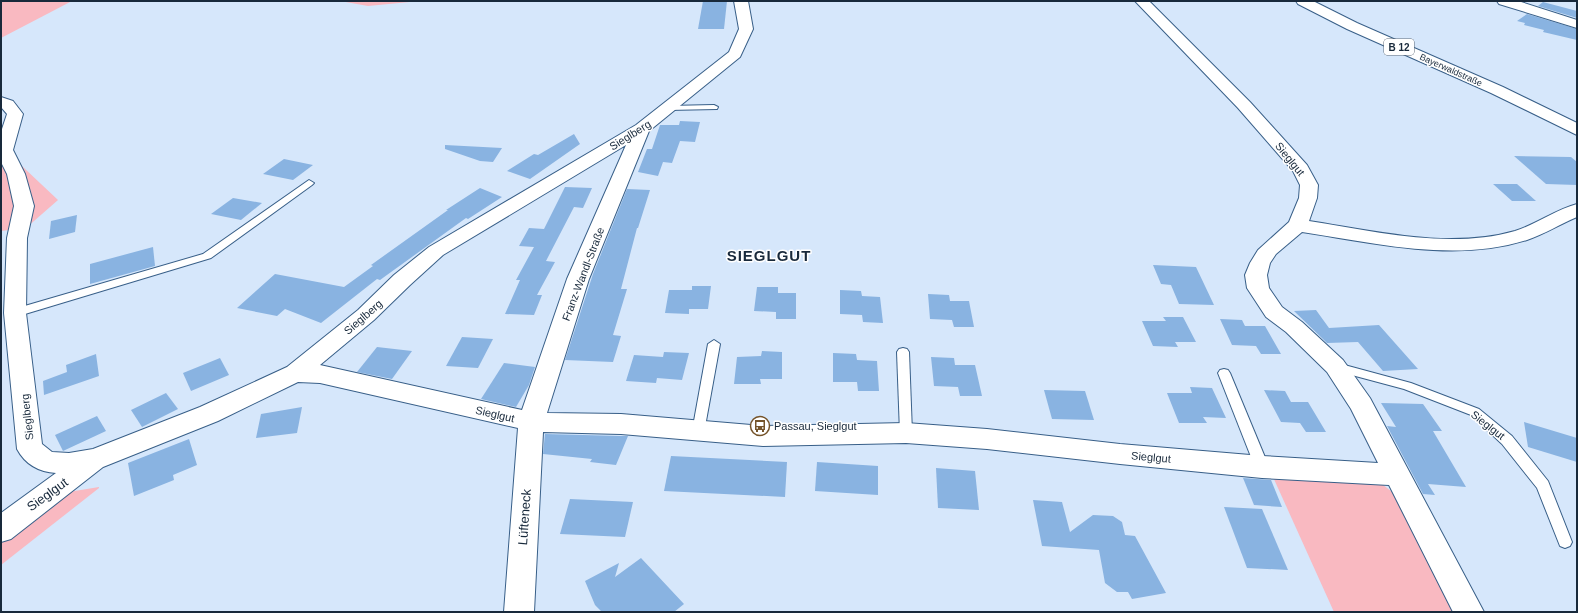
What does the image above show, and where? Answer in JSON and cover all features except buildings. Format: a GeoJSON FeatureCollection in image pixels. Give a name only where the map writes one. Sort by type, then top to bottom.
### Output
{"type":"FeatureCollection","features":[{"type":"Feature","properties":{"kind":"street","name":"Sieglberg"},"geometry":{"type":"LineString","coordinates":[[1,102],[7,104],[15,114],[4,150],[16,174],[24,206],[18,238],[15,312],[30,449],[46,462],[69,463],[95,459],[209,414],[295,373],[366,315],[402,280],[436,252],[543,186],[642,129],[735,54],[746,29],[741,1]]}},
{"type":"Feature","properties":{"kind":"street","name":"Sieglgut"},"geometry":{"type":"LineString","coordinates":[[1142,1],[1224,84],[1301,169],[1309,185],[1308,198],[1298,225],[1268,250],[1256,275],[1258,288],[1274,312],[1294,327],[1335,366],[1360,405],[1469,612]]}},
{"type":"Feature","properties":{"kind":"street","name":"Bayerwaldstraße"},"geometry":{"type":"LineString","coordinates":[[1303,1],[1352,26],[1497,90],[1577,130]]}},
{"type":"Feature","properties":{"kind":"street"},"geometry":{"type":"LineString","coordinates":[[1504,1],[1577,24]]}},
{"type":"Feature","properties":{"kind":"street","name":"Franz-Wandl-Straße"},"geometry":{"type":"LineString","coordinates":[[532,422],[578,279],[642,129]]}},
{"type":"Feature","properties":{"kind":"street"},"geometry":{"type":"LineString","coordinates":[[1298,225],[1425,243],[1476,244],[1521,235],[1577,210]]}},
{"type":"Feature","properties":{"kind":"street","name":"Sieglgut"},"geometry":{"type":"LineString","coordinates":[[295,373],[326,376],[532,422],[621,424],[698,432],[763,436],[906,433],[987,439],[1262,468],[1396,475]]}},
{"type":"Feature","properties":{"kind":"street","name":"Lüfteneck"},"geometry":{"type":"LineString","coordinates":[[520,612],[523,527],[532,422]]}},
{"type":"Feature","properties":{"kind":"street","name":"Sieglgut"},"geometry":{"type":"LineString","coordinates":[[1,530],[16,517],[95,459]]}},
{"type":"Feature","properties":{"kind":"lane"},"geometry":{"type":"LineString","coordinates":[[668,108],[714,107]]}},
{"type":"Feature","properties":{"kind":"lane"},"geometry":{"type":"LineString","coordinates":[[15,312],[207,256],[309,183]]}},
{"type":"Feature","properties":{"kind":"lane"},"geometry":{"type":"LineString","coordinates":[[698,432],[714,344]]}},
{"type":"Feature","properties":{"kind":"lane"},"geometry":{"type":"LineString","coordinates":[[903,352],[906,433]]}},
{"type":"Feature","properties":{"kind":"lane","name":"Sieglgut"},"geometry":{"type":"LineString","coordinates":[[1335,366],[1407,386],[1475,412],[1507,440],[1543,485],[1566,542]]}},
{"type":"Feature","properties":{"kind":"lane"},"geometry":{"type":"LineString","coordinates":[[1224,373],[1262,468]]}},
{"type":"Feature","properties":{"kind":"shaded area"},"geometry":{"type":"Polygon","coordinates":[[[1,1],[72,1],[1,38],[1,1]]]}},
{"type":"Feature","properties":{"kind":"shaded area"},"geometry":{"type":"Polygon","coordinates":[[[340,1],[420,1],[368,6],[340,1]]]}},
{"type":"Feature","properties":{"kind":"shaded area"},"geometry":{"type":"Polygon","coordinates":[[[1,130],[6,151],[58,200],[26,228],[1,231],[1,130]]]}},
{"type":"Feature","properties":{"kind":"shaded area"},"geometry":{"type":"Polygon","coordinates":[[[1273,477],[1382,484],[1396,495],[1455,612],[1334,612],[1273,477]]]}},
{"type":"Feature","properties":{"kind":"shaded area"},"geometry":{"type":"Polygon","coordinates":[[[99,487],[1,565],[1,516],[26,499],[99,487]]]}},
{"type":"Feature","properties":{"kind":"place","name":"Passau, Sieglgut"},"geometry":{"type":"Point","coordinates":[760,426]}},
{"type":"Feature","properties":{"kind":"district","name":"SIEGLGUT"},"geometry":{"type":"Point","coordinates":[769,256]}}]}
